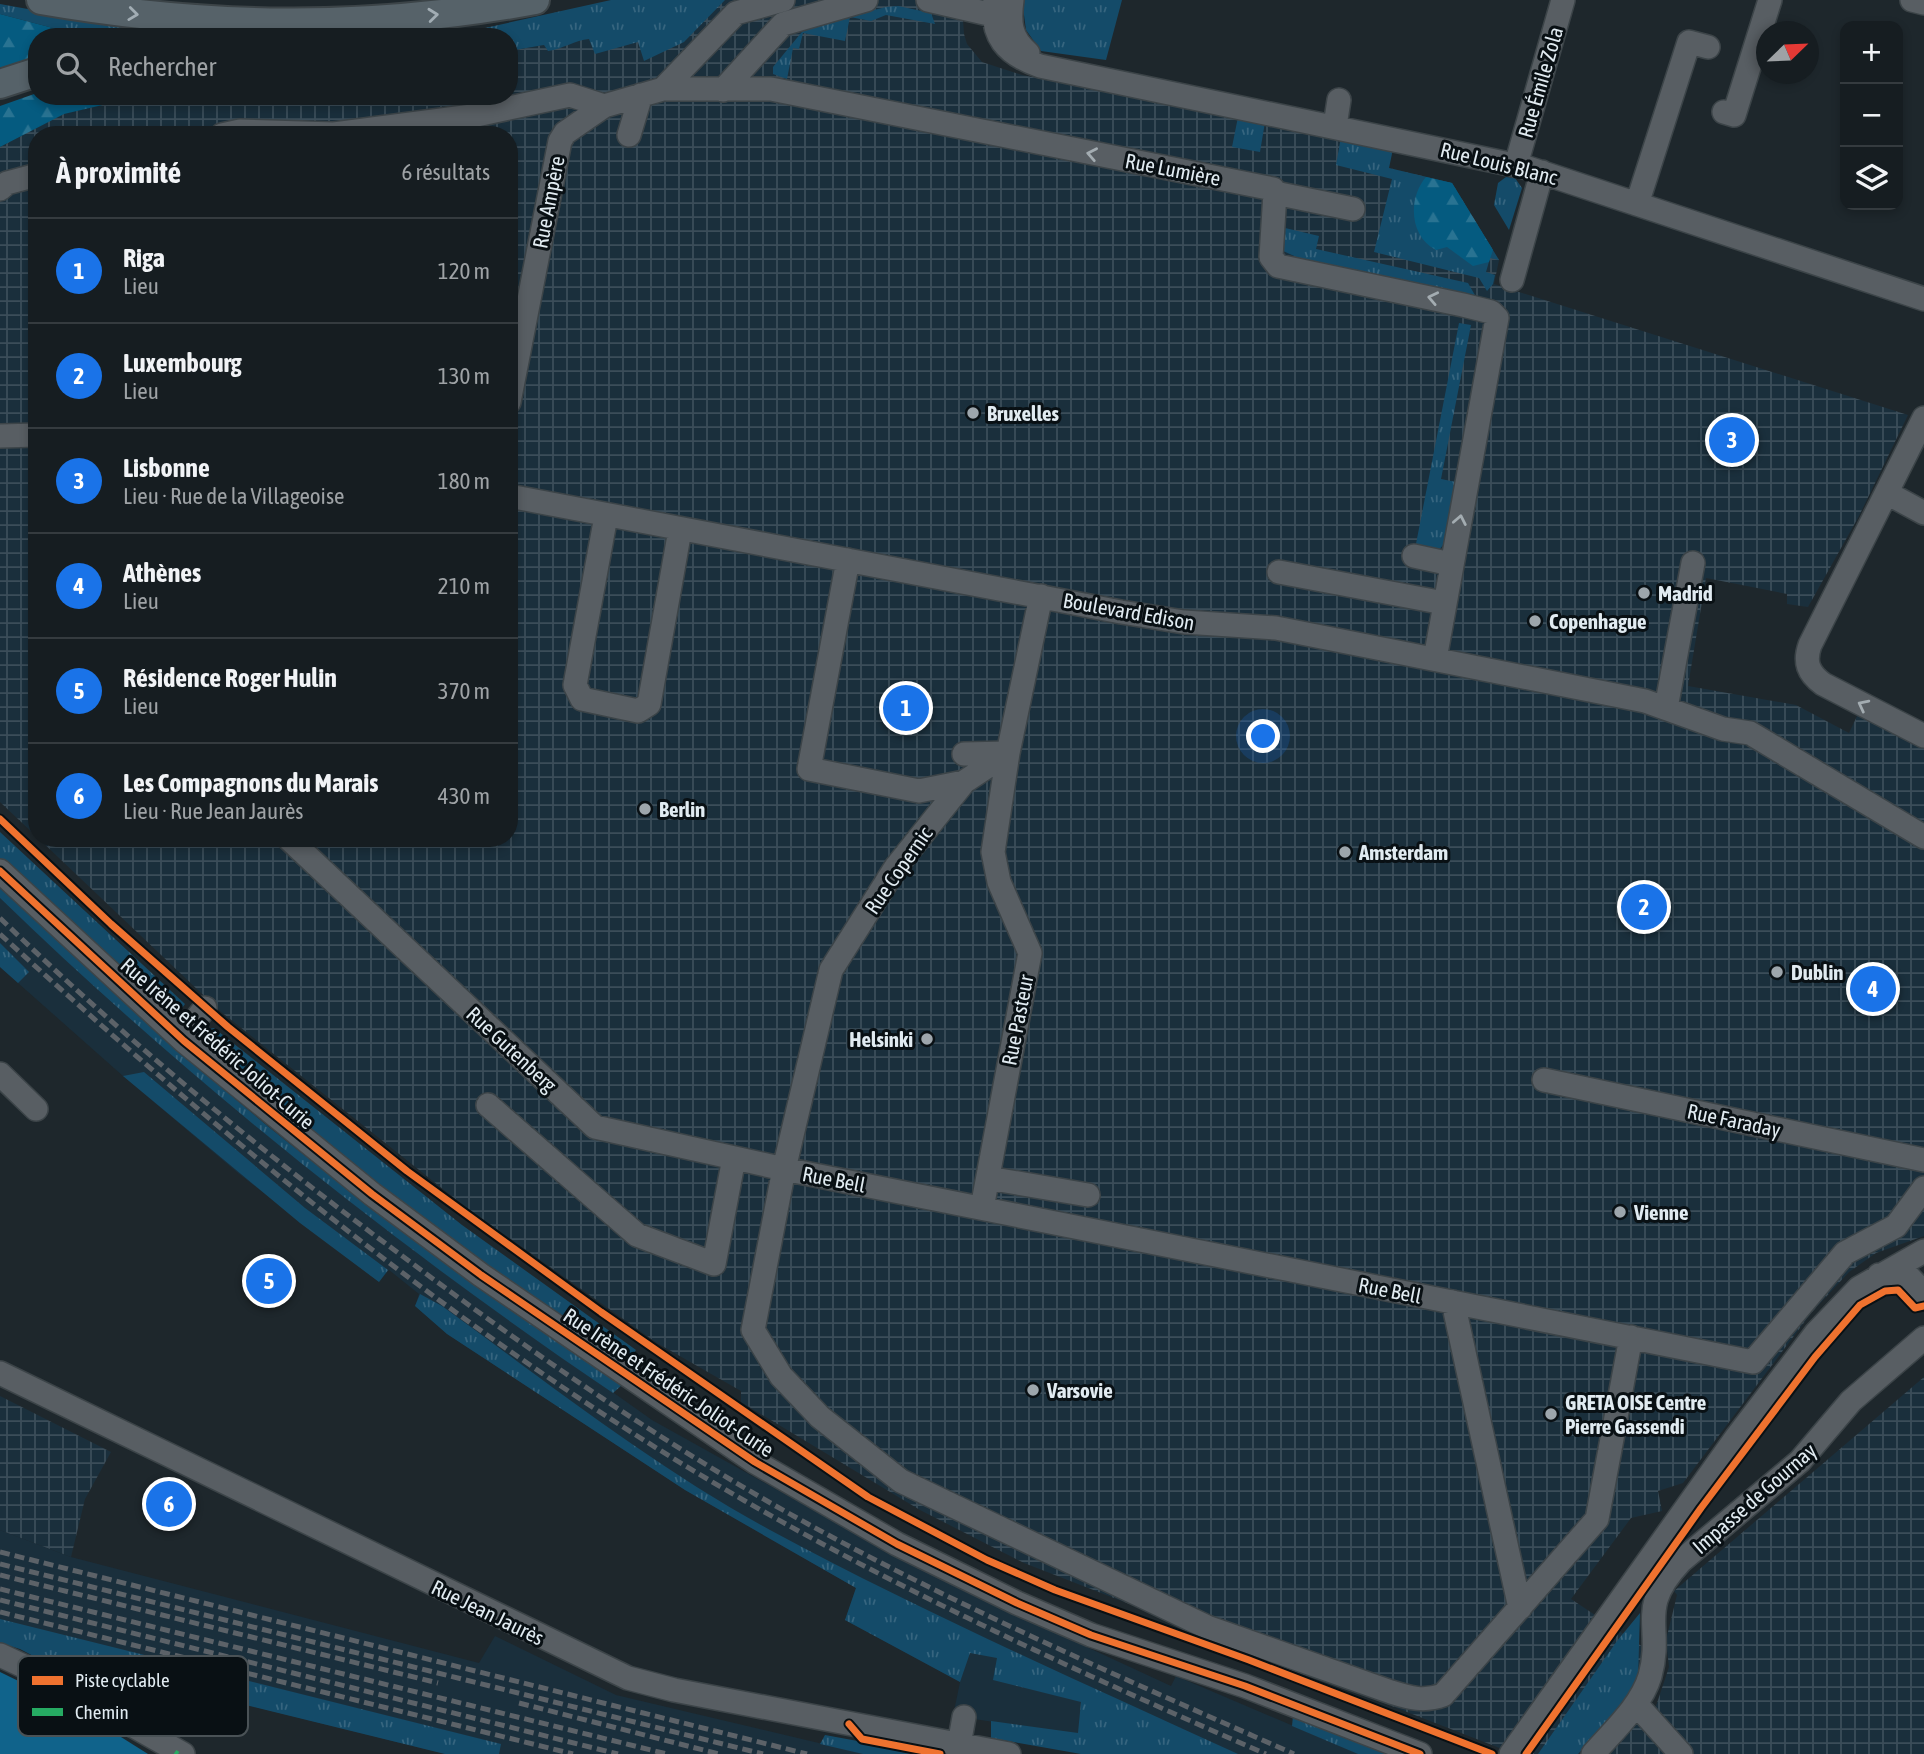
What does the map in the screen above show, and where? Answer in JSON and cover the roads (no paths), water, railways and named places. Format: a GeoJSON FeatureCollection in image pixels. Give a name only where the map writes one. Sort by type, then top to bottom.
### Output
{"type":"FeatureCollection","features":[{"type":"Feature","properties":{"kind":"main road"},"geometry":{"type":"LineString","coordinates":[[41,0],[126,13],[221,23],[385,20]]}},
{"type":"Feature","properties":{"kind":"main road"},"geometry":{"type":"LineString","coordinates":[[327,28],[535,0]]}},
{"type":"Feature","properties":{"kind":"main road"},"geometry":{"type":"LineString","coordinates":[[0,84],[28,75]]}},
{"type":"Feature","properties":{"kind":"street"},"geometry":{"type":"LineString","coordinates":[[629,135],[652,92],[736,13],[783,0]]}},
{"type":"Feature","properties":{"kind":"street"},"geometry":{"type":"LineString","coordinates":[[723,90],[783,24],[866,0]]}},
{"type":"Feature","properties":{"kind":"street"},"geometry":{"type":"LineString","coordinates":[[928,0],[1003,5]]}},
{"type":"Feature","properties":{"kind":"street","name":"Rue Émile Zola"},"geometry":{"type":"LineString","coordinates":[[1516,164],[1563,0]]}},
{"type":"Feature","properties":{"kind":"street"},"geometry":{"type":"LineString","coordinates":[[1724,112],[1734,115],[1770,0]]}},
{"type":"Feature","properties":{"kind":"street"},"geometry":{"type":"LineString","coordinates":[[1912,0],[1924,3]]}},
{"type":"Feature","properties":{"kind":"street","name":"Rue Louis Blanc"},"geometry":{"type":"LineString","coordinates":[[1003,5],[997,36],[1010,51],[1034,64],[1062,72],[1516,164],[1924,299]]}},
{"type":"Feature","properties":{"kind":"street"},"geometry":{"type":"LineString","coordinates":[[1637,204],[1689,42],[1708,47]]}},
{"type":"Feature","properties":{"kind":"street","name":"Rue Ampère"},"geometry":{"type":"LineString","coordinates":[[518,356],[560,141],[565,133],[604,106],[652,92],[771,89]]}},
{"type":"Feature","properties":{"kind":"street","name":"Rue Lumière"},"geometry":{"type":"LineString","coordinates":[[771,89],[1273,189],[1275,194],[1353,209]]}},
{"type":"Feature","properties":{"kind":"street"},"geometry":{"type":"LineString","coordinates":[[395,126],[472,116],[570,95],[604,106]]}},
{"type":"Feature","properties":{"kind":"street"},"geometry":{"type":"LineString","coordinates":[[1335,126],[1339,100]]}},
{"type":"Feature","properties":{"kind":"street"},"geometry":{"type":"LineString","coordinates":[[1512,280],[1542,172]]}},
{"type":"Feature","properties":{"kind":"street"},"geometry":{"type":"LineString","coordinates":[[0,188],[7,183],[28,178]]}},
{"type":"Feature","properties":{"kind":"street"},"geometry":{"type":"LineString","coordinates":[[1275,194],[1271,257],[1278,266],[1439,299],[1491,312],[1497,318],[1498,329],[1435,659]]}},
{"type":"Feature","properties":{"kind":"street"},"geometry":{"type":"LineString","coordinates":[[1924,418],[1810,645],[1807,660],[1812,674],[1823,684],[1924,736]]}},
{"type":"Feature","properties":{"kind":"street"},"geometry":{"type":"LineString","coordinates":[[0,436],[28,435]]}},
{"type":"Feature","properties":{"kind":"street"},"geometry":{"type":"LineString","coordinates":[[1887,493],[1924,513]]}},
{"type":"Feature","properties":{"kind":"street","name":"Boulevard Edison"},"geometry":{"type":"LineString","coordinates":[[518,498],[1184,622],[1276,628],[1645,701],[1723,729],[1745,732],[1924,837]]}},
{"type":"Feature","properties":{"kind":"street"},"geometry":{"type":"LineString","coordinates":[[606,516],[575,685],[582,699],[638,711],[649,704],[680,530]]}},
{"type":"Feature","properties":{"kind":"street"},"geometry":{"type":"LineString","coordinates":[[1414,556],[1451,564]]}},
{"type":"Feature","properties":{"kind":"street"},"geometry":{"type":"LineString","coordinates":[[848,560],[809,769],[919,791],[964,782]]}},
{"type":"Feature","properties":{"kind":"street"},"geometry":{"type":"LineString","coordinates":[[1666,708],[1693,563]]}},
{"type":"Feature","properties":{"kind":"street"},"geometry":{"type":"LineString","coordinates":[[1279,572],[1444,603]]}},
{"type":"Feature","properties":{"kind":"street"},"geometry":{"type":"LineString","coordinates":[[964,754],[1008,753],[1041,596]]}},
{"type":"Feature","properties":{"kind":"street","name":"Rue Copernic"},"geometry":{"type":"LineString","coordinates":[[1008,753],[964,782],[896,867],[831,971],[784,1169],[753,1330],[781,1377],[820,1417],[901,1481],[1207,1627],[1417,1700],[1443,1695],[1597,1519],[1631,1338]]}},
{"type":"Feature","properties":{"kind":"street","name":"Rue Pasteur"},"geometry":{"type":"LineString","coordinates":[[982,1208],[1030,953],[999,882],[993,852],[1008,753]]}},
{"type":"Feature","properties":{"kind":"street","name":"Rue Gutenberg"},"geometry":{"type":"LineString","coordinates":[[298,847],[595,1127],[784,1169]]}},
{"type":"Feature","properties":{"kind":"street","name":"Rue Irène et Frédéric Joliot-Curie"},"geometry":{"type":"LineString","coordinates":[[0,871],[181,1038],[317,1151],[460,1261],[736,1450],[798,1488],[945,1568],[1091,1635],[1245,1686],[1420,1754]]}},
{"type":"Feature","properties":{"kind":"street"},"geometry":{"type":"LineString","coordinates":[[181,1038],[205,1008]]}},
{"type":"Feature","properties":{"kind":"street"},"geometry":{"type":"LineString","coordinates":[[0,1074],[36,1109]]}},
{"type":"Feature","properties":{"kind":"street","name":"Rue Faraday"},"geometry":{"type":"LineString","coordinates":[[1544,1080],[1924,1160]]}},
{"type":"Feature","properties":{"kind":"street"},"geometry":{"type":"LineString","coordinates":[[488,1105],[637,1235],[715,1264],[734,1158]]}},
{"type":"Feature","properties":{"kind":"street","name":"Rue Bell"},"geometry":{"type":"LineString","coordinates":[[784,1169],[1753,1362],[1845,1253],[1896,1226],[1924,1188]]}},
{"type":"Feature","properties":{"kind":"street"},"geometry":{"type":"LineString","coordinates":[[988,1178],[1088,1195]]}},
{"type":"Feature","properties":{"kind":"street"},"geometry":{"type":"LineString","coordinates":[[1511,1754],[1805,1347],[1849,1297],[1879,1275],[1924,1251]]}},
{"type":"Feature","properties":{"kind":"street"},"geometry":{"type":"LineString","coordinates":[[1879,1275],[1907,1275],[1924,1293]]}},
{"type":"Feature","properties":{"kind":"street"},"geometry":{"type":"LineString","coordinates":[[1453,1302],[1520,1608]]}},
{"type":"Feature","properties":{"kind":"street","name":"Impasse de Gournay"},"geometry":{"type":"LineString","coordinates":[[1593,1754],[1636,1704],[1650,1676],[1653,1606],[1665,1579],[1681,1561],[1800,1461],[1851,1401],[1924,1338]]}},
{"type":"Feature","properties":{"kind":"street","name":"Rue Jean Jaurès"},"geometry":{"type":"LineString","coordinates":[[0,1373],[628,1678],[685,1693],[1009,1754]]}},
{"type":"Feature","properties":{"kind":"street"},"geometry":{"type":"LineString","coordinates":[[0,1655],[18,1663]]}},
{"type":"Feature","properties":{"kind":"street"},"geometry":{"type":"LineString","coordinates":[[1636,1704],[1681,1754]]}},
{"type":"Feature","properties":{"kind":"street"},"geometry":{"type":"LineString","coordinates":[[959,1745],[964,1717]]}},
{"type":"Feature","properties":{"kind":"street"},"geometry":{"type":"LineString","coordinates":[[150,1736],[179,1753]]}},
{"type":"Feature","properties":{"kind":"railway"},"geometry":{"type":"LineString","coordinates":[[0,918],[97,1008],[248,1137],[495,1324],[632,1418],[774,1505],[901,1573],[1031,1636],[1294,1754]]}},
{"type":"Feature","properties":{"kind":"railway"},"geometry":{"type":"LineString","coordinates":[[0,934],[175,1089],[357,1238],[547,1377],[645,1441],[808,1536],[937,1603],[1266,1754]]}},
{"type":"Feature","properties":{"kind":"railway"},"geometry":{"type":"LineString","coordinates":[[0,1552],[807,1754]]}},
{"type":"Feature","properties":{"kind":"railway"},"geometry":{"type":"LineString","coordinates":[[0,1564],[763,1754]]}},
{"type":"Feature","properties":{"kind":"railway"},"geometry":{"type":"LineString","coordinates":[[0,1575],[438,1683]]}},
{"type":"Feature","properties":{"kind":"railway"},"geometry":{"type":"LineString","coordinates":[[0,1589],[667,1754]]}},
{"type":"Feature","properties":{"kind":"railway"},"geometry":{"type":"LineString","coordinates":[[0,1600],[225,1656]]}},
{"type":"Feature","properties":{"kind":"railway"},"geometry":{"type":"LineString","coordinates":[[0,1612],[178,1656]]}},
{"type":"Feature","properties":{"kind":"railway"},"geometry":{"type":"LineString","coordinates":[[248,1662],[618,1754]]}},
{"type":"Feature","properties":{"kind":"railway"},"geometry":{"type":"LineString","coordinates":[[248,1673],[573,1754]]}},
{"type":"Feature","properties":{"kind":"railway"},"geometry":{"type":"LineString","coordinates":[[519,1703],[719,1754]]}},
{"type":"Feature","properties":{"kind":"place","name":"Bruxelles"},"geometry":{"type":"Point","coordinates":[973,413]}},
{"type":"Feature","properties":{"kind":"place","name":"Lisbonne"},"geometry":{"type":"Point","coordinates":[1732,440]}},
{"type":"Feature","properties":{"kind":"place","name":"Madrid"},"geometry":{"type":"Point","coordinates":[1644,593]}},
{"type":"Feature","properties":{"kind":"place","name":"Copenhague"},"geometry":{"type":"Point","coordinates":[1535,621]}},
{"type":"Feature","properties":{"kind":"place","name":"Riga"},"geometry":{"type":"Point","coordinates":[906,708]}},
{"type":"Feature","properties":{"kind":"place","name":"Berlin"},"geometry":{"type":"Point","coordinates":[645,809]}},
{"type":"Feature","properties":{"kind":"place","name":"Amsterdam"},"geometry":{"type":"Point","coordinates":[1345,852]}},
{"type":"Feature","properties":{"kind":"place","name":"Luxembourg"},"geometry":{"type":"Point","coordinates":[1644,907]}},
{"type":"Feature","properties":{"kind":"place","name":"Dublin"},"geometry":{"type":"Point","coordinates":[1777,972]}},
{"type":"Feature","properties":{"kind":"place","name":"Athènes"},"geometry":{"type":"Point","coordinates":[1873,989]}},
{"type":"Feature","properties":{"kind":"place","name":"Helsinki"},"geometry":{"type":"Point","coordinates":[927,1039]}},
{"type":"Feature","properties":{"kind":"place","name":"Vienne"},"geometry":{"type":"Point","coordinates":[1620,1212]}},
{"type":"Feature","properties":{"kind":"place","name":"Résidence Roger Hulin"},"geometry":{"type":"Point","coordinates":[269,1281]}},
{"type":"Feature","properties":{"kind":"place","name":"Varsovie"},"geometry":{"type":"Point","coordinates":[1033,1390]}},
{"type":"Feature","properties":{"kind":"place","name":"GRETA OISE Centre Pierre Gassendi"},"geometry":{"type":"Point","coordinates":[1551,1414]}},
{"type":"Feature","properties":{"kind":"place","name":"Les Compagnons du Marais"},"geometry":{"type":"Point","coordinates":[169,1504]}}]}
